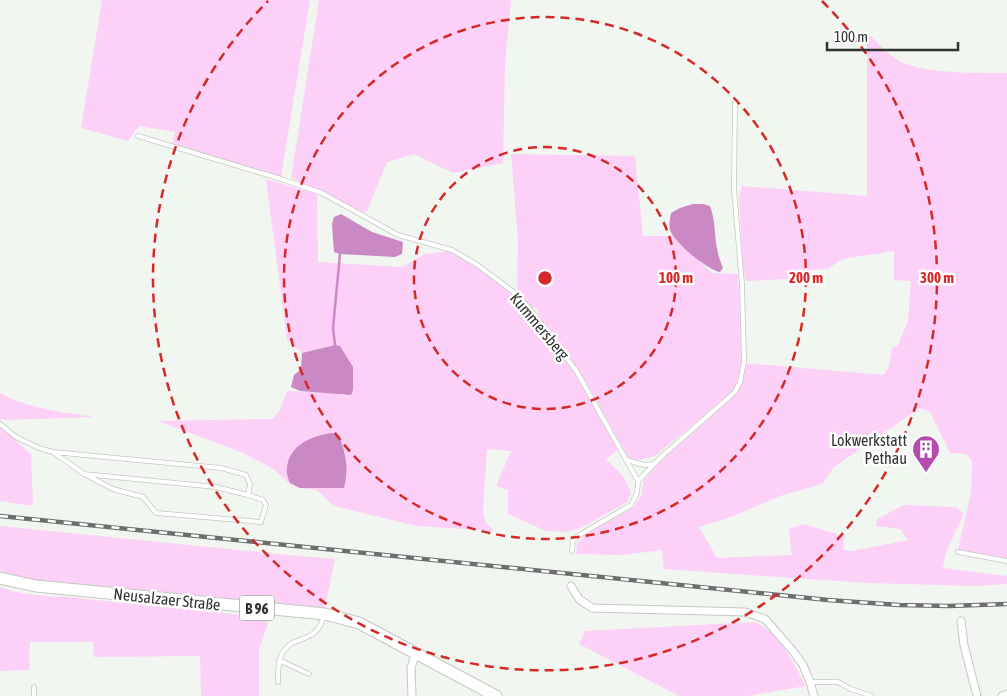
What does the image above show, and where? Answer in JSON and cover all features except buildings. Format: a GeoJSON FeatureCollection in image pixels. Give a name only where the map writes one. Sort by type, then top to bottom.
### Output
{"type":"FeatureCollection","features":[{"type":"Feature","properties":{"kind":"main road","name":"Neusalzaer Straße"},"geometry":{"type":"LineString","coordinates":[[0,578],[36,586],[325,614],[359,623],[496,696]]}},
{"type":"Feature","properties":{"kind":"street"},"geometry":{"type":"LineString","coordinates":[[571,586],[579,600],[592,608],[745,612],[765,619],[803,665],[814,696]]}},
{"type":"Feature","properties":{"kind":"street"},"geometry":{"type":"LineString","coordinates":[[961,621],[964,644],[977,696]]}},
{"type":"Feature","properties":{"kind":"street"},"geometry":{"type":"LineString","coordinates":[[412,696],[411,668],[416,652]]}},
{"type":"Feature","properties":{"kind":"street"},"geometry":{"type":"LineString","coordinates":[[1002,696],[1007,694]]}},
{"type":"Feature","properties":{"kind":"lane"},"geometry":{"type":"LineString","coordinates":[[572,551],[572,541],[576,537],[631,505],[637,493],[638,481],[735,392],[744,362],[742,284],[734,189],[735,103]]}},
{"type":"Feature","properties":{"kind":"lane","name":"Kummersberg"},"geometry":{"type":"LineString","coordinates":[[138,136],[281,178],[322,193],[398,235],[452,250],[476,264],[515,293],[530,309],[577,372],[638,481]]}},
{"type":"Feature","properties":{"kind":"lane"},"geometry":{"type":"LineString","coordinates":[[0,424],[16,437],[39,448],[53,452],[221,468],[246,476],[250,484],[248,495]]}},
{"type":"Feature","properties":{"kind":"lane"},"geometry":{"type":"LineString","coordinates":[[53,452],[84,474],[113,489],[143,498],[156,513],[261,522],[266,505],[263,500],[216,487],[84,474]]}},
{"type":"Feature","properties":{"kind":"lane"},"geometry":{"type":"LineString","coordinates":[[627,460],[644,465],[656,463]]}},
{"type":"Feature","properties":{"kind":"lane"},"geometry":{"type":"LineString","coordinates":[[958,552],[1007,561]]}},
{"type":"Feature","properties":{"kind":"lane"},"geometry":{"type":"LineString","coordinates":[[278,682],[279,660],[288,646],[316,633],[325,614]]}},
{"type":"Feature","properties":{"kind":"lane"},"geometry":{"type":"LineString","coordinates":[[279,660],[309,674]]}},
{"type":"Feature","properties":{"kind":"lane"},"geometry":{"type":"LineString","coordinates":[[810,682],[838,682],[870,696]]}},
{"type":"Feature","properties":{"kind":"lane"},"geometry":{"type":"LineString","coordinates":[[34,687],[34,696]]}},
{"type":"Feature","properties":{"kind":"shaded area"},"geometry":{"type":"Polygon","coordinates":[[[102,0],[310,0],[281,177],[172,144],[175,132],[139,126],[128,141],[81,128],[102,0]]]}},
{"type":"Feature","properties":{"kind":"shaded area"},"geometry":{"type":"Polygon","coordinates":[[[319,0],[511,0],[505,64],[503,163],[453,173],[414,154],[387,162],[366,213],[291,178],[319,0]]]}},
{"type":"Feature","properties":{"kind":"shaded area"},"geometry":{"type":"Polygon","coordinates":[[[867,33],[895,58],[909,65],[936,71],[1007,73],[1007,560],[958,550],[971,492],[972,461],[966,454],[950,453],[930,412],[920,408],[834,467],[822,484],[780,496],[734,516],[699,527],[717,558],[792,555],[789,529],[803,524],[844,536],[843,550],[852,551],[908,540],[900,529],[876,526],[877,519],[904,505],[956,507],[964,514],[946,552],[943,568],[1007,576],[1007,584],[977,586],[867,583],[664,569],[662,550],[623,555],[576,554],[577,543],[586,534],[634,507],[642,494],[643,481],[666,456],[736,394],[741,385],[745,363],[883,375],[888,369],[892,348],[898,345],[908,321],[911,281],[894,280],[894,251],[842,259],[828,269],[793,271],[788,279],[746,281],[743,268],[739,197],[742,186],[867,196],[867,33]]]}},
{"type":"Feature","properties":{"kind":"shaded area"},"geometry":{"type":"Polygon","coordinates":[[[511,154],[635,156],[643,236],[672,236],[712,273],[738,274],[742,363],[738,383],[732,392],[655,456],[631,462],[583,377],[541,321],[536,307],[532,308],[517,292],[518,240],[511,154]]]}},
{"type":"Feature","properties":{"kind":"shaded area"},"geometry":{"type":"Polygon","coordinates":[[[266,179],[317,194],[318,262],[402,267],[425,254],[451,251],[476,265],[514,294],[530,312],[580,380],[618,450],[606,459],[623,476],[631,493],[627,502],[581,528],[566,532],[546,531],[508,514],[508,490],[496,486],[511,451],[487,449],[483,510],[485,521],[494,531],[417,526],[334,506],[317,490],[300,488],[290,484],[272,468],[241,452],[158,421],[272,419],[279,412],[287,391],[336,393],[346,396],[329,346],[302,353],[287,340],[266,179]]]}},
{"type":"Feature","properties":{"kind":"shaded area"},"geometry":{"type":"Polygon","coordinates":[[[693,204],[710,206],[718,253],[723,268],[720,272],[708,267],[693,256],[679,243],[670,230],[671,213],[693,204]]]}},
{"type":"Feature","properties":{"kind":"shaded area"},"geometry":{"type":"Polygon","coordinates":[[[341,214],[372,232],[403,242],[402,254],[395,257],[340,254],[334,252],[332,224],[334,217],[341,214]]]}},
{"type":"Feature","properties":{"kind":"shaded area"},"geometry":{"type":"Polygon","coordinates":[[[335,345],[340,346],[353,367],[353,390],[351,395],[300,391],[291,387],[294,375],[301,369],[302,353],[335,345]]]}},
{"type":"Feature","properties":{"kind":"shaded area"},"geometry":{"type":"Polygon","coordinates":[[[0,393],[22,403],[94,417],[0,419],[0,393]]]}},
{"type":"Feature","properties":{"kind":"shaded area"},"geometry":{"type":"Polygon","coordinates":[[[0,426],[31,454],[33,506],[0,501],[0,426]]]}},
{"type":"Feature","properties":{"kind":"shaded area"},"geometry":{"type":"Polygon","coordinates":[[[331,433],[339,435],[345,455],[346,474],[344,488],[300,488],[290,483],[287,470],[292,453],[309,439],[331,433]]]}},
{"type":"Feature","properties":{"kind":"shaded area"},"geometry":{"type":"Polygon","coordinates":[[[0,526],[335,559],[324,611],[38,582],[6,575],[0,570],[0,526]]]}},
{"type":"Feature","properties":{"kind":"shaded area"},"geometry":{"type":"Polygon","coordinates":[[[0,587],[33,595],[270,618],[259,649],[259,696],[201,696],[200,656],[94,657],[93,642],[30,642],[29,670],[0,671],[0,587]]]}},
{"type":"Feature","properties":{"kind":"shaded area"},"geometry":{"type":"Polygon","coordinates":[[[755,622],[764,627],[779,641],[791,658],[806,686],[748,696],[679,696],[579,644],[585,631],[755,622]]]}},
{"type":"Feature","properties":{"kind":"waterway"},"geometry":{"type":"LineString","coordinates":[[335,345],[333,328],[340,254]]}},
{"type":"Feature","properties":{"kind":"railway"},"geometry":{"type":"LineString","coordinates":[[0,516],[828,600],[899,605],[1007,604]]}},
{"type":"Feature","properties":{"kind":"place","name":"Lokwerkstatt Pethau"},"geometry":{"type":"Point","coordinates":[926,473]}}]}
